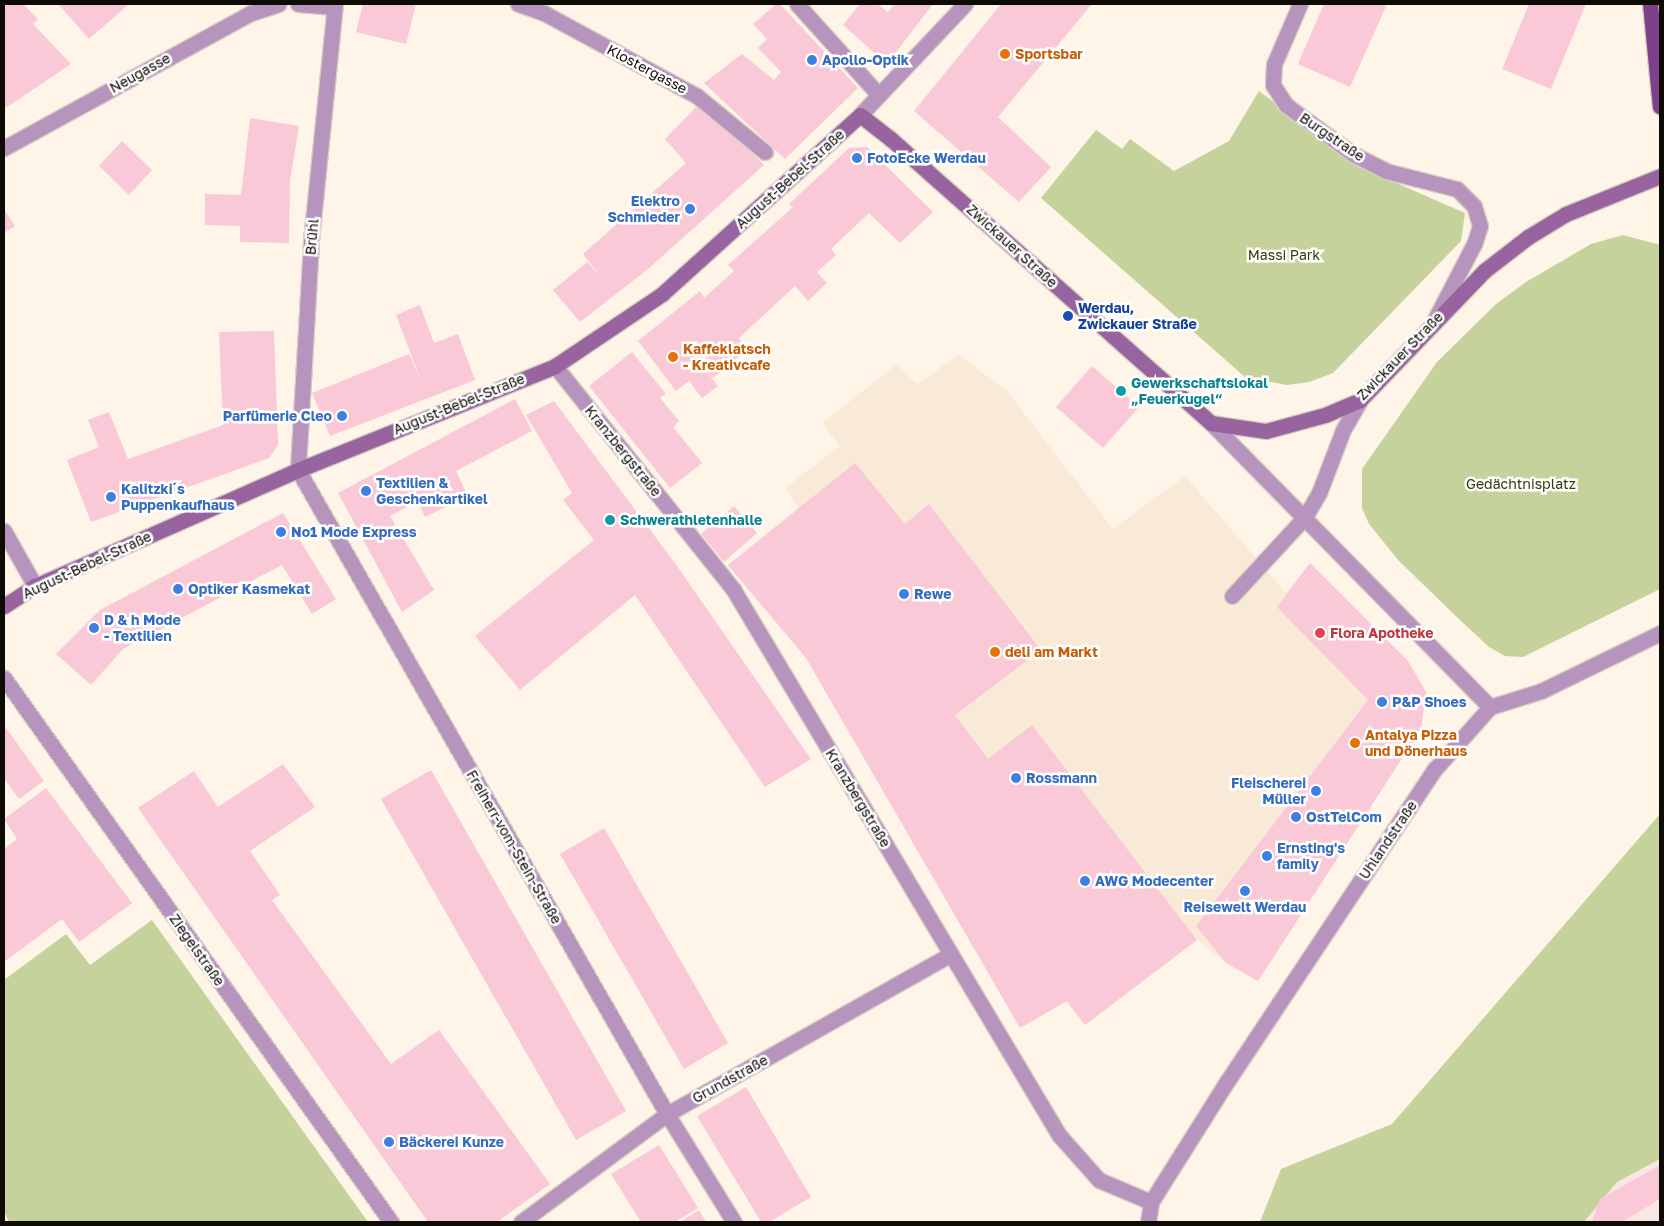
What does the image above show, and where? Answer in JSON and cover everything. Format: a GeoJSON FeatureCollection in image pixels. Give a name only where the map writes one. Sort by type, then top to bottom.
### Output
{"type":"FeatureCollection","features":[{"type":"Feature","properties":{"kind":"main road"},"geometry":{"type":"LineString","coordinates":[[1650,4],[1660,107]]}},
{"type":"Feature","properties":{"kind":"street","name":"Neugasse"},"geometry":{"type":"LineString","coordinates":[[4,148],[252,13],[279,4]]}},
{"type":"Feature","properties":{"kind":"street"},"geometry":{"type":"LineString","coordinates":[[298,4],[335,6]]}},
{"type":"Feature","properties":{"kind":"street","name":"Klostergasse"},"geometry":{"type":"LineString","coordinates":[[518,4],[544,14],[696,96],[765,152]]}},
{"type":"Feature","properties":{"kind":"street"},"geometry":{"type":"LineString","coordinates":[[797,4],[879,95]]}},
{"type":"Feature","properties":{"kind":"street"},"geometry":{"type":"LineString","coordinates":[[860,115],[965,4]]}},
{"type":"Feature","properties":{"kind":"street","name":"Burgstraße"},"geometry":{"type":"LineString","coordinates":[[1300,4],[1274,64],[1273,85],[1286,105],[1352,154],[1386,171],[1457,189],[1474,206],[1480,226],[1474,244],[1434,320]]}},
{"type":"Feature","properties":{"kind":"street","name":"Brühl"},"geometry":{"type":"LineString","coordinates":[[298,470],[311,242],[335,6]]}},
{"type":"Feature","properties":{"kind":"street","name":"Zwickauer Straße"},"geometry":{"type":"LineString","coordinates":[[860,115],[891,138],[1211,422],[1266,431],[1325,416],[1360,400],[1434,320],[1484,271],[1528,237],[1566,214],[1660,176]]}},
{"type":"Feature","properties":{"kind":"street","name":"August-Bebel-Straße"},"geometry":{"type":"LineString","coordinates":[[4,606],[35,586],[298,470],[555,366],[662,294],[860,115]]}},
{"type":"Feature","properties":{"kind":"street","name":"Kranzbergstraße"},"geometry":{"type":"LineString","coordinates":[[555,366],[734,589],[1059,1135],[1099,1180],[1151,1202]]}},
{"type":"Feature","properties":{"kind":"street"},"geometry":{"type":"LineString","coordinates":[[1232,596],[1305,517],[1319,493],[1343,430],[1360,400]]}},
{"type":"Feature","properties":{"kind":"street"},"geometry":{"type":"LineString","coordinates":[[1211,422],[1490,707],[1541,692],[1660,633]]}},
{"type":"Feature","properties":{"kind":"street","name":"Freiherr-vom-Stein-Straße"},"geometry":{"type":"LineString","coordinates":[[298,470],[667,1114],[734,1222]]}},
{"type":"Feature","properties":{"kind":"street"},"geometry":{"type":"LineString","coordinates":[[4,531],[35,586]]}},
{"type":"Feature","properties":{"kind":"street","name":"Ziegelstraße"},"geometry":{"type":"LineString","coordinates":[[4,678],[391,1222]]}},
{"type":"Feature","properties":{"kind":"street","name":"Uhlandstraße"},"geometry":{"type":"LineString","coordinates":[[1151,1202],[1226,1083],[1435,770],[1490,707]]}},
{"type":"Feature","properties":{"kind":"street","name":"Grundstraße"},"geometry":{"type":"LineString","coordinates":[[521,1222],[667,1114],[951,954]]}},
{"type":"Feature","properties":{"kind":"street"},"geometry":{"type":"LineString","coordinates":[[1148,1222],[1151,1202]]}},
{"type":"Feature","properties":{"kind":"shaded area"},"geometry":{"type":"Polygon","coordinates":[[[959,355],[1007,391],[1113,529],[1185,476],[1286,593],[1310,563],[1408,661],[1426,692],[1421,729],[1258,981],[1226,963],[1197,940],[1085,1025],[875,774],[806,658],[728,566],[799,508],[785,488],[840,446],[822,423],[897,364],[917,384],[959,355]]]}},
{"type":"Feature","properties":{"kind":"shaded area"},"geometry":{"type":"Polygon","coordinates":[[[1660,1159],[1660,1222],[1584,1222],[1617,1182],[1660,1159]]]}},
{"type":"Feature","properties":{"kind":"green space","name":"Massi Park"},"geometry":{"type":"Polygon","coordinates":[[[1259,91],[1362,168],[1465,213],[1461,241],[1333,373],[1309,382],[1287,385],[1245,377],[1041,198],[1096,130],[1122,149],[1130,139],[1174,171],[1229,141],[1259,91]]]}},
{"type":"Feature","properties":{"kind":"green space","name":"Gedächtnisplatz"},"geometry":{"type":"Polygon","coordinates":[[[1623,235],[1660,245],[1660,589],[1523,657],[1505,656],[1489,647],[1399,561],[1369,524],[1362,508],[1362,469],[1437,362],[1496,304],[1526,282],[1591,244],[1623,235]]]}},
{"type":"Feature","properties":{"kind":"green space"},"geometry":{"type":"Polygon","coordinates":[[[1660,814],[1660,1159],[1617,1182],[1584,1222],[1260,1222],[1281,1169],[1392,1124],[1660,814]]]}},
{"type":"Feature","properties":{"kind":"green space"},"geometry":{"type":"Polygon","coordinates":[[[152,920],[368,1222],[9,1222],[4,1211],[4,980],[66,934],[90,965],[152,920]]]}},
{"type":"Feature","properties":{"kind":"building"},"geometry":{"type":"Polygon","coordinates":[[[4,4],[23,4],[38,19],[33,24],[71,64],[4,109],[4,4]]]}},
{"type":"Feature","properties":{"kind":"building"},"geometry":{"type":"Polygon","coordinates":[[[58,4],[129,4],[89,39],[58,4]]]}},
{"type":"Feature","properties":{"kind":"building"},"geometry":{"type":"Polygon","coordinates":[[[363,4],[416,4],[406,44],[356,32],[363,4]]]}},
{"type":"Feature","properties":{"kind":"building"},"geometry":{"type":"Polygon","coordinates":[[[776,4],[780,4],[858,88],[785,159],[704,83],[742,54],[774,80],[781,72],[758,48],[767,39],[753,24],[776,4]]]}},
{"type":"Feature","properties":{"kind":"building"},"geometry":{"type":"Polygon","coordinates":[[[860,4],[877,4],[888,12],[894,4],[933,4],[887,64],[843,25],[860,4]]]}},
{"type":"Feature","properties":{"kind":"building"},"geometry":{"type":"Polygon","coordinates":[[[1001,4],[1092,4],[998,117],[1051,167],[1019,202],[914,111],[1001,4]]]}},
{"type":"Feature","properties":{"kind":"building"},"geometry":{"type":"Polygon","coordinates":[[[1324,4],[1387,4],[1350,87],[1298,64],[1324,4]]]}},
{"type":"Feature","properties":{"kind":"building"},"geometry":{"type":"Polygon","coordinates":[[[1529,4],[1586,4],[1551,89],[1502,69],[1529,4]]]}},
{"type":"Feature","properties":{"kind":"building"},"geometry":{"type":"Polygon","coordinates":[[[696,107],[736,135],[764,165],[647,270],[580,322],[553,290],[587,262],[600,276],[583,254],[686,163],[665,139],[696,107]]]}},
{"type":"Feature","properties":{"kind":"building"},"geometry":{"type":"Polygon","coordinates":[[[250,118],[299,126],[290,181],[289,243],[240,242],[240,226],[205,225],[205,194],[241,195],[250,118]]]}},
{"type":"Feature","properties":{"kind":"building"},"geometry":{"type":"Polygon","coordinates":[[[122,141],[152,170],[129,195],[99,166],[122,141]]]}},
{"type":"Feature","properties":{"kind":"building"},"geometry":{"type":"Polygon","coordinates":[[[867,147],[933,212],[900,243],[869,213],[831,249],[836,255],[817,272],[827,283],[808,301],[795,286],[739,338],[747,350],[713,378],[705,369],[718,386],[702,398],[689,381],[676,391],[638,341],[700,291],[704,298],[734,271],[728,265],[793,207],[789,204],[849,148],[867,147]]]}},
{"type":"Feature","properties":{"kind":"building"},"geometry":{"type":"Polygon","coordinates":[[[4,209],[15,226],[4,233],[4,209]]]}},
{"type":"Feature","properties":{"kind":"building"},"geometry":{"type":"Polygon","coordinates":[[[420,305],[434,343],[458,334],[475,380],[330,436],[312,393],[409,354],[421,381],[396,315],[420,305]]]}},
{"type":"Feature","properties":{"kind":"building"},"geometry":{"type":"Polygon","coordinates":[[[274,331],[278,445],[269,458],[91,522],[67,460],[99,447],[88,420],[109,412],[128,459],[223,425],[219,332],[274,331]]]}},
{"type":"Feature","properties":{"kind":"building"},"geometry":{"type":"Polygon","coordinates":[[[632,352],[666,394],[660,398],[679,421],[673,427],[702,463],[670,488],[589,386],[632,352]]]}},
{"type":"Feature","properties":{"kind":"building"},"geometry":{"type":"Polygon","coordinates":[[[1092,366],[1139,407],[1103,448],[1056,407],[1092,366]]]}},
{"type":"Feature","properties":{"kind":"building"},"geometry":{"type":"Polygon","coordinates":[[[515,399],[532,431],[456,471],[468,496],[425,517],[418,501],[390,516],[434,590],[402,612],[338,493],[515,399]]]}},
{"type":"Feature","properties":{"kind":"building"},"geometry":{"type":"Polygon","coordinates":[[[554,401],[677,566],[811,759],[765,787],[635,595],[520,690],[475,636],[594,540],[563,500],[572,493],[526,415],[554,401]]]}},
{"type":"Feature","properties":{"kind":"building"},"geometry":{"type":"Polygon","coordinates":[[[855,463],[905,524],[929,504],[1041,650],[955,715],[988,759],[1032,725],[1197,940],[1085,1025],[1067,1001],[1020,1028],[806,658],[728,565],[855,463]]]}},
{"type":"Feature","properties":{"kind":"building"},"geometry":{"type":"Polygon","coordinates":[[[734,506],[757,533],[724,562],[701,534],[734,506]]]}},
{"type":"Feature","properties":{"kind":"building"},"geometry":{"type":"Polygon","coordinates":[[[283,513],[336,599],[312,614],[282,565],[123,649],[91,685],[56,654],[100,610],[283,513]]]}},
{"type":"Feature","properties":{"kind":"building"},"geometry":{"type":"Polygon","coordinates":[[[1310,563],[1408,661],[1426,692],[1421,729],[1258,981],[1226,963],[1196,926],[1368,700],[1277,607],[1310,563]]]}},
{"type":"Feature","properties":{"kind":"building"},"geometry":{"type":"Polygon","coordinates":[[[4,725],[44,781],[19,799],[4,778],[4,725]]]}},
{"type":"Feature","properties":{"kind":"building"},"geometry":{"type":"Polygon","coordinates":[[[283,764],[315,807],[250,851],[280,895],[272,900],[391,1064],[439,1030],[550,1184],[497,1222],[428,1222],[138,808],[194,771],[218,807],[283,764]]]}},
{"type":"Feature","properties":{"kind":"building"},"geometry":{"type":"Polygon","coordinates":[[[431,770],[626,1111],[576,1140],[381,799],[431,770]]]}},
{"type":"Feature","properties":{"kind":"building"},"geometry":{"type":"Polygon","coordinates":[[[46,788],[132,903],[79,942],[62,919],[4,962],[4,849],[17,839],[4,819],[46,788]]]}},
{"type":"Feature","properties":{"kind":"building"},"geometry":{"type":"Polygon","coordinates":[[[604,828],[728,1043],[684,1069],[560,854],[604,828]]]}},
{"type":"Feature","properties":{"kind":"building"},"geometry":{"type":"Polygon","coordinates":[[[746,1087],[811,1197],[769,1222],[761,1222],[697,1116],[746,1087]]]}},
{"type":"Feature","properties":{"kind":"building"},"geometry":{"type":"Polygon","coordinates":[[[659,1145],[698,1208],[675,1222],[641,1222],[611,1174],[659,1145]]]}},
{"type":"Feature","properties":{"kind":"building"},"geometry":{"type":"Polygon","coordinates":[[[1660,1165],[1660,1199],[1622,1222],[1592,1222],[1600,1199],[1660,1165]]]}},
{"type":"Feature","properties":{"kind":"building"},"geometry":{"type":"Polygon","coordinates":[[[699,1210],[706,1222],[680,1222],[699,1210]]]}},
{"type":"Feature","properties":{"kind":"place","name":"Sportsbar"},"geometry":{"type":"Point","coordinates":[1005,54]}},
{"type":"Feature","properties":{"kind":"place","name":"Apollo-Optik"},"geometry":{"type":"Point","coordinates":[812,60]}},
{"type":"Feature","properties":{"kind":"place","name":"FotoEcke Werdau"},"geometry":{"type":"Point","coordinates":[857,158]}},
{"type":"Feature","properties":{"kind":"place","name":"Elektro Schmieder"},"geometry":{"type":"Point","coordinates":[690,209]}},
{"type":"Feature","properties":{"kind":"place","name":"Werdau, Zwickauer Straße"},"geometry":{"type":"Point","coordinates":[1068,316]}},
{"type":"Feature","properties":{"kind":"place","name":"Kaffeklatsch - Kreativcafe"},"geometry":{"type":"Point","coordinates":[673,357]}},
{"type":"Feature","properties":{"kind":"place","name":"Gewerkschaftslokal „Feuerkugel“"},"geometry":{"type":"Point","coordinates":[1121,391]}},
{"type":"Feature","properties":{"kind":"place","name":"Parfümerie Cleo"},"geometry":{"type":"Point","coordinates":[342,416]}},
{"type":"Feature","properties":{"kind":"place","name":"Textilien & Geschenkartikel"},"geometry":{"type":"Point","coordinates":[366,491]}},
{"type":"Feature","properties":{"kind":"place","name":"Kalitzki´s Puppenkaufhaus"},"geometry":{"type":"Point","coordinates":[111,497]}},
{"type":"Feature","properties":{"kind":"place","name":"Schwerathletenhalle"},"geometry":{"type":"Point","coordinates":[610,520]}},
{"type":"Feature","properties":{"kind":"place","name":"No1 Mode Express"},"geometry":{"type":"Point","coordinates":[281,532]}},
{"type":"Feature","properties":{"kind":"place","name":"Optiker Kasmekat"},"geometry":{"type":"Point","coordinates":[178,589]}},
{"type":"Feature","properties":{"kind":"place","name":"Rewe"},"geometry":{"type":"Point","coordinates":[904,594]}},
{"type":"Feature","properties":{"kind":"place","name":"D & h Mode - Textilien"},"geometry":{"type":"Point","coordinates":[94,628]}},
{"type":"Feature","properties":{"kind":"place","name":"Flora Apotheke"},"geometry":{"type":"Point","coordinates":[1320,633]}},
{"type":"Feature","properties":{"kind":"place","name":"deli am Markt"},"geometry":{"type":"Point","coordinates":[995,652]}},
{"type":"Feature","properties":{"kind":"place","name":"P&P Shoes"},"geometry":{"type":"Point","coordinates":[1382,702]}},
{"type":"Feature","properties":{"kind":"place","name":"Antalya Pizza und Dönerhaus"},"geometry":{"type":"Point","coordinates":[1355,743]}},
{"type":"Feature","properties":{"kind":"place","name":"Rossmann"},"geometry":{"type":"Point","coordinates":[1016,778]}},
{"type":"Feature","properties":{"kind":"place","name":"Fleischerei Müller"},"geometry":{"type":"Point","coordinates":[1316,791]}},
{"type":"Feature","properties":{"kind":"place","name":"OstTelCom"},"geometry":{"type":"Point","coordinates":[1296,817]}},
{"type":"Feature","properties":{"kind":"place","name":"Ernsting's family"},"geometry":{"type":"Point","coordinates":[1267,856]}},
{"type":"Feature","properties":{"kind":"place","name":"AWG Modecenter"},"geometry":{"type":"Point","coordinates":[1085,881]}},
{"type":"Feature","properties":{"kind":"place","name":"Reisewelt Werdau"},"geometry":{"type":"Point","coordinates":[1245,891]}},
{"type":"Feature","properties":{"kind":"place","name":"Bäckerei Kunze"},"geometry":{"type":"Point","coordinates":[389,1142]}}]}
